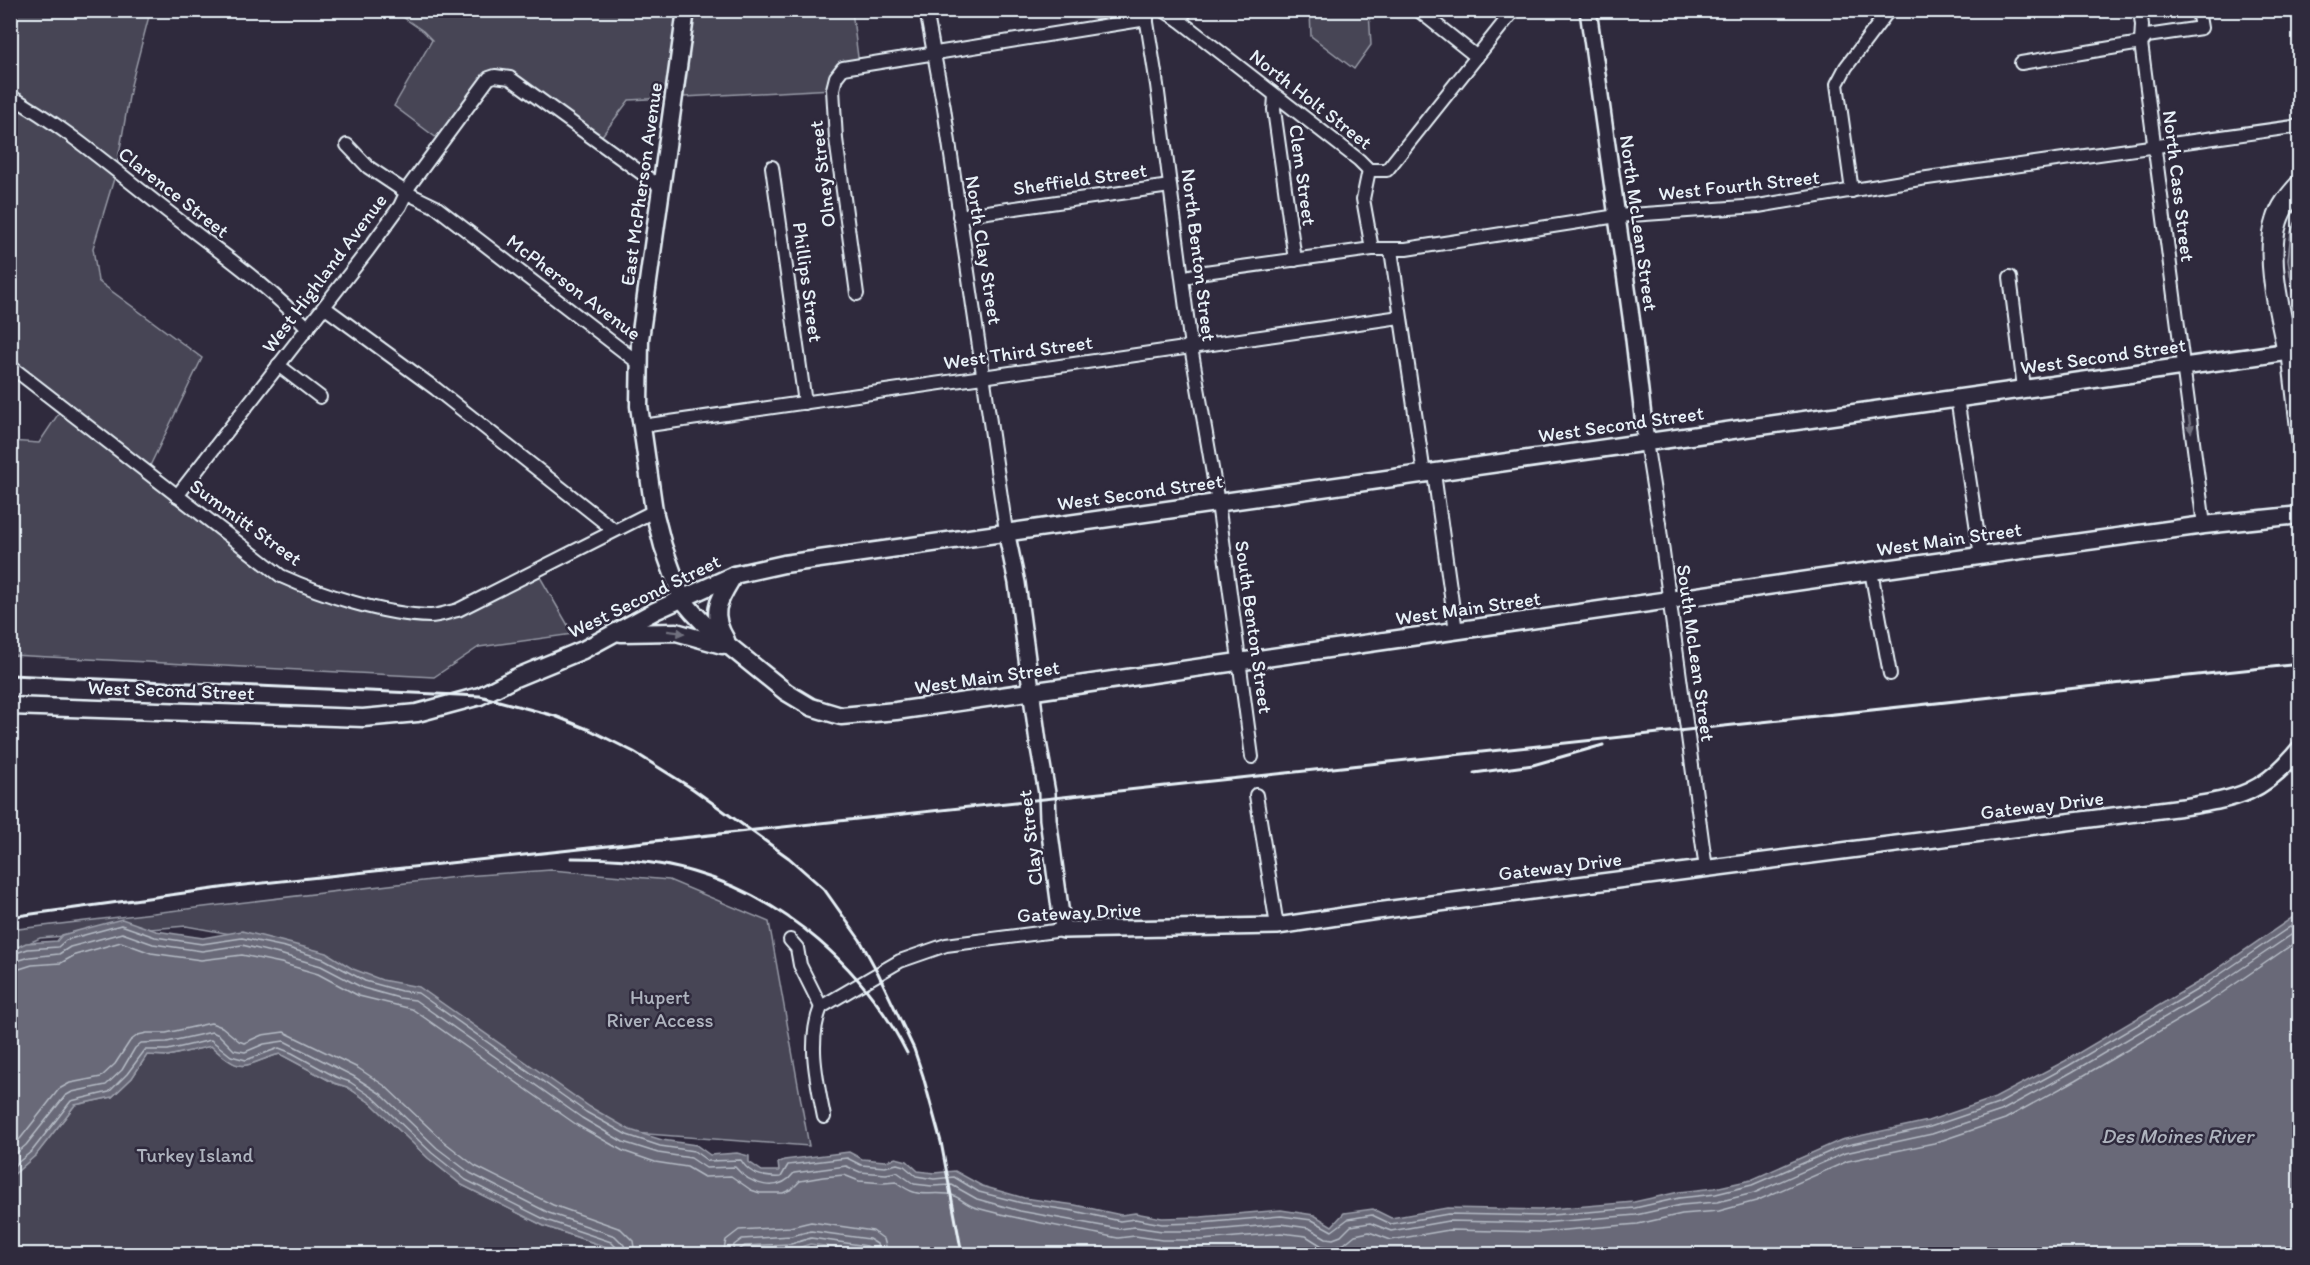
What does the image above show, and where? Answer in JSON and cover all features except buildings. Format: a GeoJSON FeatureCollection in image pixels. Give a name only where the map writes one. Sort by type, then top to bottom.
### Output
{"type":"FeatureCollection","features":[{"type":"Feature","properties":{"kind":"highway"},"geometry":{"type":"LineString","coordinates":[[2294,350],[2282,323],[2272,247],[2276,222],[2282,209],[2300,185]]}},
{"type":"Feature","properties":{"kind":"highway"},"geometry":{"type":"LineString","coordinates":[[2294,350],[2282,255],[2283,236],[2290,215],[2300,200]]}},
{"type":"Feature","properties":{"kind":"main road","name":"East McPherson Avenue"},"geometry":{"type":"LineString","coordinates":[[640,364],[640,339],[686,10]]}},
{"type":"Feature","properties":{"kind":"main road","name":"West Second Street"},"geometry":{"type":"LineString","coordinates":[[10,706],[363,718],[417,713],[480,696],[618,633],[655,611],[734,575],[823,557],[1429,474],[2294,350]]}},
{"type":"Feature","properties":{"kind":"main road","name":"McPherson Avenue"},"geometry":{"type":"LineString","coordinates":[[640,364],[639,406],[654,511],[672,575],[682,599]]}},
{"type":"Feature","properties":{"kind":"main road","name":"West Main Street"},"geometry":{"type":"LineString","coordinates":[[682,599],[713,633],[786,692],[811,707],[841,716],[896,711],[1239,663],[2204,525],[2300,515]]}},
{"type":"Feature","properties":{"kind":"main road"},"geometry":{"type":"LineString","coordinates":[[732,648],[718,628],[716,617],[718,605],[734,575]]}},
{"type":"Feature","properties":{"kind":"main road"},"geometry":{"type":"LineString","coordinates":[[618,633],[676,632],[732,648]]}},
{"type":"Feature","properties":{"kind":"street","name":"North Clay Street"},"geometry":{"type":"LineString","coordinates":[[926,10],[1006,531]]}},
{"type":"Feature","properties":{"kind":"street","name":"North Holt Street"},"geometry":{"type":"LineString","coordinates":[[1163,10],[1183,15],[1275,96],[1369,170],[1363,199],[1372,249]]}},
{"type":"Feature","properties":{"kind":"street"},"geometry":{"type":"LineString","coordinates":[[1418,10],[1477,57]]}},
{"type":"Feature","properties":{"kind":"street"},"geometry":{"type":"LineString","coordinates":[[1369,170],[1387,170],[1514,10]]}},
{"type":"Feature","properties":{"kind":"street","name":"North McLean Street"},"geometry":{"type":"LineString","coordinates":[[1588,10],[1646,442]]}},
{"type":"Feature","properties":{"kind":"street"},"geometry":{"type":"LineString","coordinates":[[1852,191],[1837,84],[1846,67],[1889,10]]}},
{"type":"Feature","properties":{"kind":"street","name":"North Cass Street"},"geometry":{"type":"LineString","coordinates":[[2140,10],[2141,44],[2204,525]]}},
{"type":"Feature","properties":{"kind":"street"},"geometry":{"type":"LineString","coordinates":[[2021,63],[2141,44],[2147,36],[2201,28],[2198,10]]}},
{"type":"Feature","properties":{"kind":"street"},"geometry":{"type":"LineString","coordinates":[[933,53],[1146,15]]}},
{"type":"Feature","properties":{"kind":"street","name":"North Benton Street"},"geometry":{"type":"LineString","coordinates":[[1146,15],[1191,347],[1218,503]]}},
{"type":"Feature","properties":{"kind":"street","name":"Olney Street"},"geometry":{"type":"LineString","coordinates":[[857,294],[836,139],[832,89],[836,76],[843,68],[859,64],[933,53]]}},
{"type":"Feature","properties":{"kind":"street","name":"West Highland Avenue"},"geometry":{"type":"LineString","coordinates":[[177,496],[400,206],[410,185],[489,78],[500,76],[510,78],[662,188]]}},
{"type":"Feature","properties":{"kind":"street","name":"Clarence Street"},"geometry":{"type":"LineString","coordinates":[[10,96],[41,113],[198,235],[293,312],[308,328]]}},
{"type":"Feature","properties":{"kind":"street","name":"Clem Street"},"geometry":{"type":"LineString","coordinates":[[1275,96],[1274,110],[1295,260]]}},
{"type":"Feature","properties":{"kind":"street","name":"West Fourth Street"},"geometry":{"type":"LineString","coordinates":[[1183,278],[1205,272],[1372,249],[1391,250],[1617,216],[1758,206],[1920,178],[2300,126]]}},
{"type":"Feature","properties":{"kind":"street","name":"McPherson Avenue"},"geometry":{"type":"LineString","coordinates":[[347,145],[368,167],[407,193],[436,207],[640,364]]}},
{"type":"Feature","properties":{"kind":"street","name":"Phillips Street"},"geometry":{"type":"LineString","coordinates":[[772,167],[805,402]]}},
{"type":"Feature","properties":{"kind":"street","name":"Sheffield Street"},"geometry":{"type":"LineString","coordinates":[[959,216],[1170,186]]}},
{"type":"Feature","properties":{"kind":"street"},"geometry":{"type":"LineString","coordinates":[[1391,250],[1400,317],[1456,631]]}},
{"type":"Feature","properties":{"kind":"street"},"geometry":{"type":"LineString","coordinates":[[2010,277],[2024,388]]}},
{"type":"Feature","properties":{"kind":"street"},"geometry":{"type":"LineString","coordinates":[[324,307],[436,389],[614,530]]}},
{"type":"Feature","properties":{"kind":"street","name":"West Third Street"},"geometry":{"type":"LineString","coordinates":[[642,426],[1400,317]]}},
{"type":"Feature","properties":{"kind":"street"},"geometry":{"type":"LineString","coordinates":[[2294,350],[2300,454]]}},
{"type":"Feature","properties":{"kind":"street"},"geometry":{"type":"LineString","coordinates":[[278,365],[320,397]]}},
{"type":"Feature","properties":{"kind":"street","name":"Summitt Street"},"geometry":{"type":"LineString","coordinates":[[10,366],[281,576],[312,590],[394,611],[432,616],[458,610],[654,511]]}},
{"type":"Feature","properties":{"kind":"street"},"geometry":{"type":"LineString","coordinates":[[1957,398],[1981,556]]}},
{"type":"Feature","properties":{"kind":"street","name":"South McLean Street"},"geometry":{"type":"LineString","coordinates":[[1646,442],[1706,869]]}},
{"type":"Feature","properties":{"kind":"street","name":"South Benton Street"},"geometry":{"type":"LineString","coordinates":[[1218,503],[1252,757]]}},
{"type":"Feature","properties":{"kind":"street","name":"Clay Street"},"geometry":{"type":"LineString","coordinates":[[1006,531],[1017,584],[1047,793],[1048,819],[1063,930]]}},
{"type":"Feature","properties":{"kind":"street"},"geometry":{"type":"LineString","coordinates":[[1871,571],[1890,674]]}},
{"type":"Feature","properties":{"kind":"street","name":"Gateway Drive"},"geometry":{"type":"LineString","coordinates":[[821,1007],[900,961],[946,945],[1063,930],[1277,926],[2229,800],[2255,789],[2283,768],[2300,748]]}},
{"type":"Feature","properties":{"kind":"street"},"geometry":{"type":"LineString","coordinates":[[1256,795],[1277,926]]}},
{"type":"Feature","properties":{"kind":"street"},"geometry":{"type":"LineString","coordinates":[[790,940],[796,948],[800,965],[821,1007],[816,1019],[814,1047],[815,1068],[824,1116]]}},
{"type":"Feature","properties":{"kind":"green space"},"geometry":{"type":"Polygon","coordinates":[[[11,11],[153,11],[149,16],[131,85],[116,172],[93,248],[98,281],[202,358],[147,472],[221,531],[312,590],[432,616],[536,570],[573,634],[479,647],[434,677],[11,655],[10,441],[39,443],[63,407],[11,366],[11,11]]]}},
{"type":"Feature","properties":{"kind":"green space"},"geometry":{"type":"Polygon","coordinates":[[[394,11],[852,11],[859,65],[843,68],[833,89],[629,100],[598,141],[495,76],[442,142],[394,106],[432,40],[394,11]]]}},
{"type":"Feature","properties":{"kind":"green space"},"geometry":{"type":"Polygon","coordinates":[[[1310,11],[1369,11],[1371,45],[1354,69],[1311,36],[1310,11]]]}},
{"type":"Feature","properties":{"kind":"green space"},"geometry":{"type":"Polygon","coordinates":[[[2299,214],[2299,331],[2288,260],[2291,232],[2299,214]]]}},
{"type":"Feature","properties":{"kind":"green space","name":"Hupert River Access"},"geometry":{"type":"Polygon","coordinates":[[[551,870],[669,880],[769,922],[809,1146],[634,1133],[275,942],[186,926],[40,938],[11,951],[10,930],[465,876],[551,870]]]}},
{"type":"Feature","properties":{"kind":"green space","name":"Turkey Island"},"geometry":{"type":"Polygon","coordinates":[[[211,1046],[230,1062],[238,1065],[251,1064],[280,1054],[334,1083],[347,1087],[372,1104],[428,1158],[462,1185],[544,1226],[609,1248],[614,1254],[11,1254],[10,1177],[36,1155],[75,1105],[112,1097],[132,1078],[147,1055],[168,1056],[211,1046]]]}},
{"type":"Feature","properties":{"kind":"green space"},"geometry":{"type":"Polygon","coordinates":[[[810,1244],[880,1254],[708,1254],[792,1250],[810,1244]]]}},
{"type":"Feature","properties":{"kind":"water","name":"Des Moines River"},"geometry":{"type":"Polygon","coordinates":[[[2299,913],[2299,1254],[880,1254],[810,1244],[792,1250],[708,1254],[614,1254],[609,1248],[544,1226],[462,1185],[428,1158],[372,1104],[347,1087],[334,1083],[280,1054],[250,1064],[238,1065],[222,1056],[211,1046],[168,1056],[147,1055],[132,1078],[112,1097],[75,1105],[36,1155],[11,1177],[11,950],[26,943],[57,941],[62,935],[122,919],[156,931],[203,938],[242,931],[327,953],[353,969],[382,980],[419,987],[590,1107],[630,1130],[662,1140],[696,1145],[710,1155],[737,1153],[749,1156],[749,1162],[762,1171],[779,1171],[778,1163],[784,1160],[849,1152],[862,1159],[885,1161],[896,1158],[907,1161],[918,1171],[934,1173],[955,1171],[982,1186],[1024,1198],[1075,1205],[1121,1215],[1135,1213],[1162,1218],[1201,1217],[1281,1210],[1314,1215],[1332,1226],[1344,1213],[1373,1209],[1391,1218],[1447,1208],[1539,1210],[1634,1202],[1751,1180],[1841,1140],[1928,1121],[1995,1098],[2065,1061],[2197,983],[2299,913]]]}},
{"type":"Feature","properties":{"kind":"railway"},"geometry":{"type":"LineString","coordinates":[[10,917],[235,886],[2300,664]]}},
{"type":"Feature","properties":{"kind":"railway"},"geometry":{"type":"LineString","coordinates":[[10,675],[480,696],[555,716],[634,752],[693,789],[789,858],[824,889],[860,940],[914,1049],[923,1076],[941,1142],[962,1254]]}},
{"type":"Feature","properties":{"kind":"railway"},"geometry":{"type":"LineString","coordinates":[[1474,773],[1533,765],[1603,745]]}},
{"type":"Feature","properties":{"kind":"railway"},"geometry":{"type":"LineString","coordinates":[[571,858],[633,860],[678,868],[727,884],[759,899],[790,918],[845,965],[889,1022],[907,1053]]}}]}
